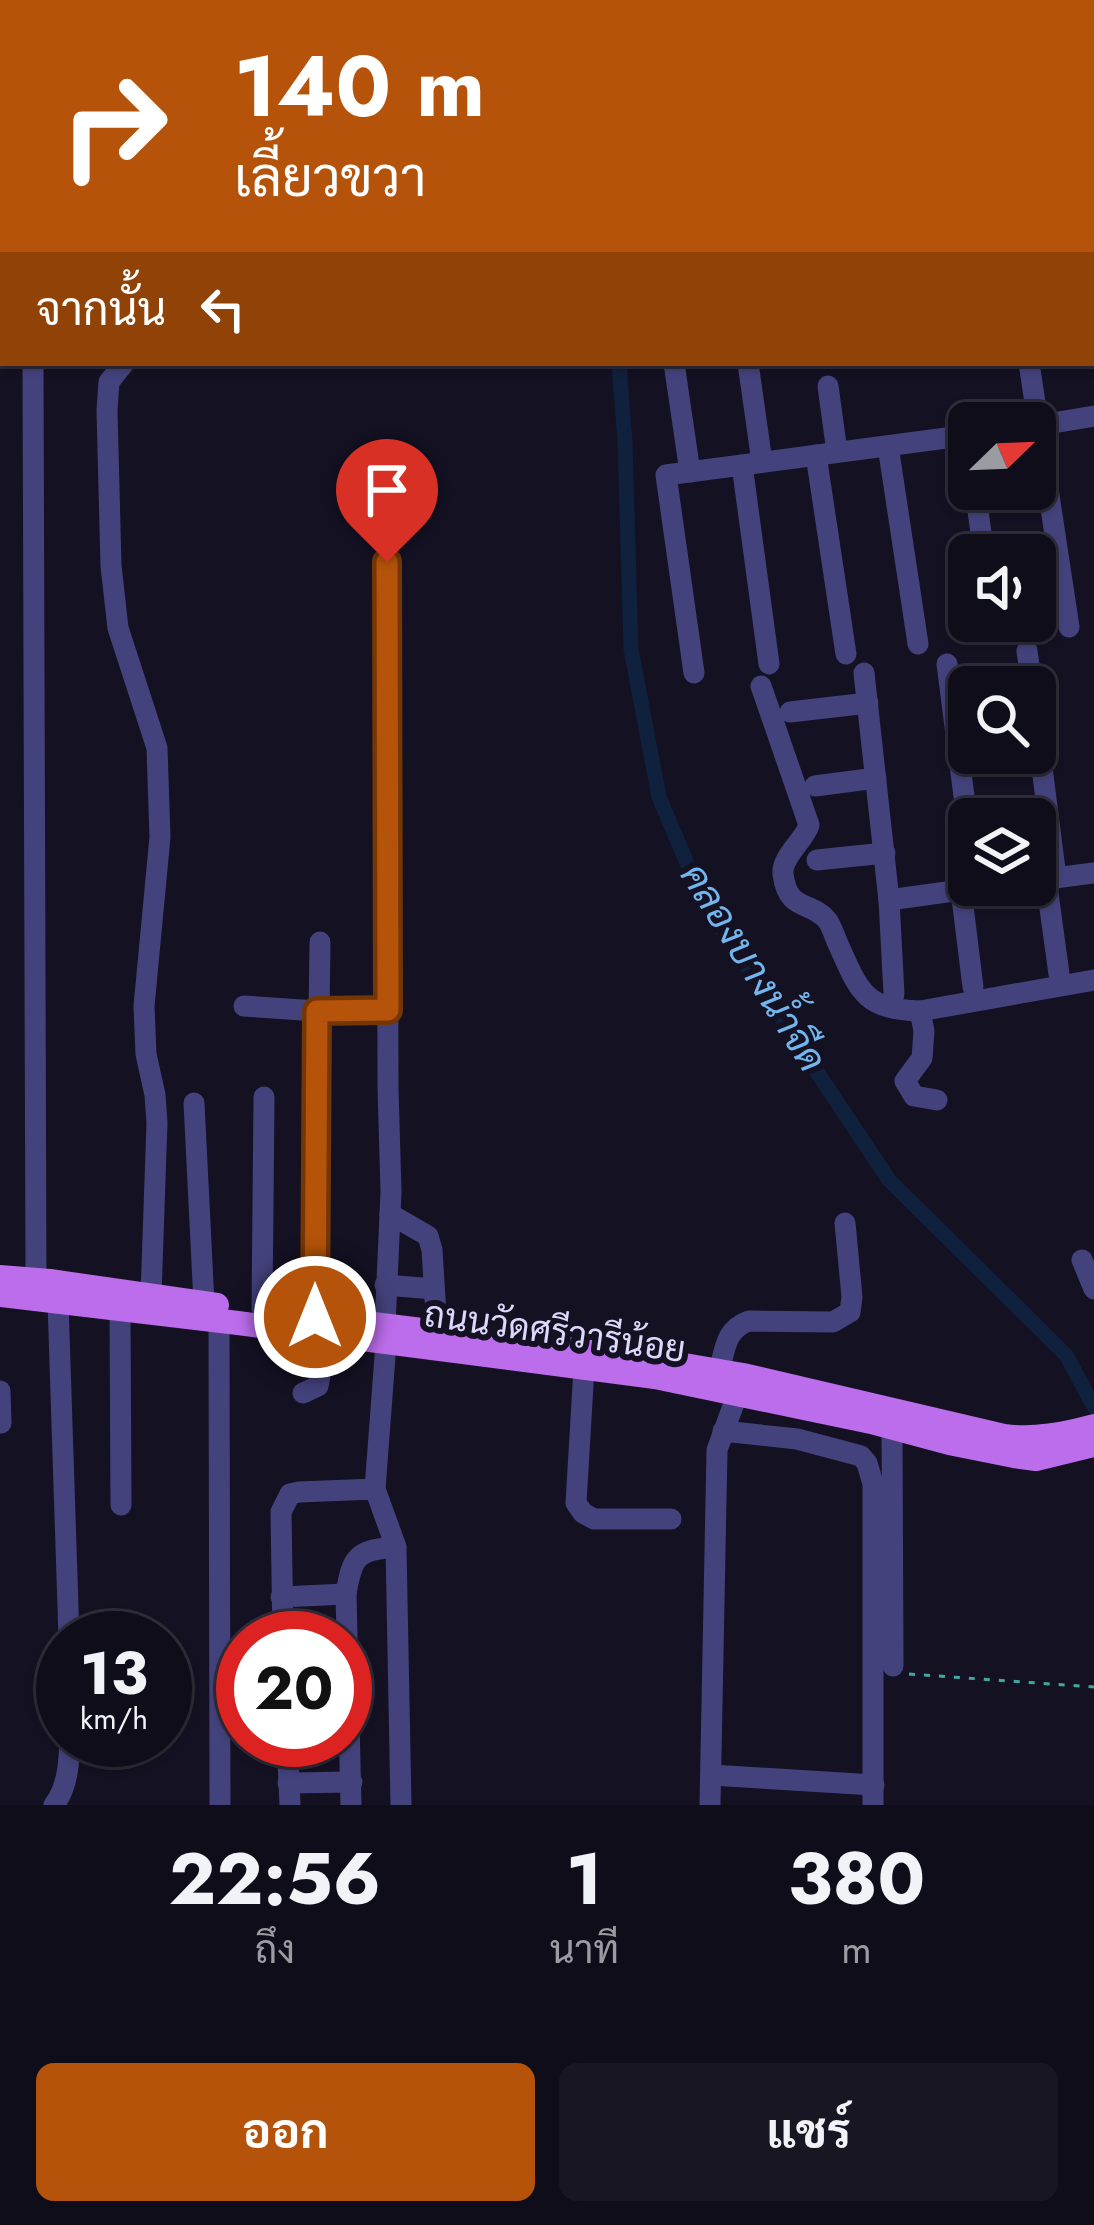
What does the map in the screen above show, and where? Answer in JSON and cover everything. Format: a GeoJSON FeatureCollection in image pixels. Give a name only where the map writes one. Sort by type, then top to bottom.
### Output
{"type":"FeatureCollection","features":[{"type":"Feature","properties":{"kind":"main road","name":"ถนนวัดศรีวารีน้อย"},"geometry":{"type":"LineString","coordinates":[[0,1277],[43,1294],[120,1310],[262,1310],[322,1326]]}},
{"type":"Feature","properties":{"kind":"main road","name":"ถนนวัดศรีวารีน้อย"},"geometry":{"type":"LineString","coordinates":[[0,1295],[152,1295],[211,1312],[656,1377],[892,1428],[1022,1438],[1068,1434],[1094,1426]]}},
{"type":"Feature","properties":{"kind":"main road","name":"ถนนวัดศรีวารีน้อย"},"geometry":{"type":"LineString","coordinates":[[386,1335],[437,1330],[719,1372],[1036,1459],[1094,1445]]}},
{"type":"Feature","properties":{"kind":"street"},"geometry":{"type":"LineString","coordinates":[[33,366],[43,1294],[67,1611]]}},
{"type":"Feature","properties":{"kind":"street"},"geometry":{"type":"LineString","coordinates":[[122,366],[110,382],[107,410],[111,566],[118,628],[157,748],[158,870],[144,1006],[157,1123],[152,1295]]}},
{"type":"Feature","properties":{"kind":"street"},"geometry":{"type":"LineString","coordinates":[[674,366],[690,472]]}},
{"type":"Feature","properties":{"kind":"street"},"geometry":{"type":"LineString","coordinates":[[748,366],[765,675],[808,818],[808,832],[782,870],[792,900],[828,921],[858,986],[874,1003],[896,1010],[920,1011],[1094,980]]}},
{"type":"Feature","properties":{"kind":"street"},"geometry":{"type":"LineString","coordinates":[[1029,366],[1034,402]]}},
{"type":"Feature","properties":{"kind":"street"},"geometry":{"type":"LineString","coordinates":[[828,386],[826,454],[846,654]]}},
{"type":"Feature","properties":{"kind":"street"},"geometry":{"type":"LineString","coordinates":[[1056,423],[1094,416]]}},
{"type":"Feature","properties":{"kind":"street"},"geometry":{"type":"LineString","coordinates":[[694,673],[667,475],[948,441]]}},
{"type":"Feature","properties":{"kind":"street"},"geometry":{"type":"LineString","coordinates":[[888,446],[918,644]]}},
{"type":"Feature","properties":{"kind":"street"},"geometry":{"type":"LineString","coordinates":[[1050,510],[1069,627]]}},
{"type":"Feature","properties":{"kind":"street"},"geometry":{"type":"LineString","coordinates":[[387,562],[389,1214],[375,1490],[396,1546],[401,1805]]}},
{"type":"Feature","properties":{"kind":"street"},"geometry":{"type":"LineString","coordinates":[[1027,651],[1029,666]]}},
{"type":"Feature","properties":{"kind":"street"},"geometry":{"type":"LineString","coordinates":[[946,664],[964,798]]}},
{"type":"Feature","properties":{"kind":"street"},"geometry":{"type":"LineString","coordinates":[[864,673],[885,853],[894,994]]}},
{"type":"Feature","properties":{"kind":"street"},"geometry":{"type":"LineString","coordinates":[[790,712],[868,703]]}},
{"type":"Feature","properties":{"kind":"street"},"geometry":{"type":"LineString","coordinates":[[815,786],[876,778]]}},
{"type":"Feature","properties":{"kind":"street"},"geometry":{"type":"LineString","coordinates":[[817,860],[885,853]]}},
{"type":"Feature","properties":{"kind":"street"},"geometry":{"type":"LineString","coordinates":[[1056,878],[1094,873]]}},
{"type":"Feature","properties":{"kind":"street"},"geometry":{"type":"LineString","coordinates":[[889,900],[948,891]]}},
{"type":"Feature","properties":{"kind":"street"},"geometry":{"type":"LineString","coordinates":[[974,987],[976,906]]}},
{"type":"Feature","properties":{"kind":"street"},"geometry":{"type":"LineString","coordinates":[[1050,906],[1059,974]]}},
{"type":"Feature","properties":{"kind":"street"},"geometry":{"type":"LineString","coordinates":[[303,1393],[318,1386],[322,1326],[320,942]]}},
{"type":"Feature","properties":{"kind":"street"},"geometry":{"type":"LineString","coordinates":[[244,1006],[388,1010]]}},
{"type":"Feature","properties":{"kind":"street"},"geometry":{"type":"LineString","coordinates":[[920,1011],[922,1058],[905,1081],[914,1096],[938,1100]]}},
{"type":"Feature","properties":{"kind":"street"},"geometry":{"type":"LineString","coordinates":[[262,1310],[264,1097]]}},
{"type":"Feature","properties":{"kind":"street"},"geometry":{"type":"LineString","coordinates":[[194,1103],[211,1312],[220,1805]]}},
{"type":"Feature","properties":{"kind":"street"},"geometry":{"type":"LineString","coordinates":[[389,1214],[428,1236],[437,1330]]}},
{"type":"Feature","properties":{"kind":"street"},"geometry":{"type":"LineString","coordinates":[[719,1372],[728,1335],[737,1324],[833,1322],[850,1312],[845,1222]]}},
{"type":"Feature","properties":{"kind":"street"},"geometry":{"type":"LineString","coordinates":[[1082,1260],[1094,1288]]}},
{"type":"Feature","properties":{"kind":"street"},"geometry":{"type":"LineString","coordinates":[[385,1285],[434,1289]]}},
{"type":"Feature","properties":{"kind":"street"},"geometry":{"type":"LineString","coordinates":[[120,1310],[121,1505]]}},
{"type":"Feature","properties":{"kind":"street"},"geometry":{"type":"LineString","coordinates":[[584,1368],[576,1503],[594,1519],[671,1519]]}},
{"type":"Feature","properties":{"kind":"street"},"geometry":{"type":"LineString","coordinates":[[0,1391],[2,1423]]}},
{"type":"Feature","properties":{"kind":"street"},"geometry":{"type":"LineString","coordinates":[[710,1805],[717,1450],[737,1395]]}},
{"type":"Feature","properties":{"kind":"street"},"geometry":{"type":"LineString","coordinates":[[892,1428],[892,1666]]}},
{"type":"Feature","properties":{"kind":"street"},"geometry":{"type":"LineString","coordinates":[[711,1775],[874,1795],[873,1484],[867,1463],[861,1456],[797,1439],[723,1430]]}},
{"type":"Feature","properties":{"kind":"street"},"geometry":{"type":"LineString","coordinates":[[282,1611],[281,1512],[290,1494],[375,1490]]}},
{"type":"Feature","properties":{"kind":"street"},"geometry":{"type":"LineString","coordinates":[[289,1794],[351,1794],[346,1594],[352,1563],[363,1552],[396,1546]]}},
{"type":"Feature","properties":{"kind":"street"},"geometry":{"type":"LineString","coordinates":[[281,1597],[346,1594]]}},
{"type":"Feature","properties":{"kind":"street"},"geometry":{"type":"LineString","coordinates":[[54,1805],[68,1767]]}},
{"type":"Feature","properties":{"kind":"path"},"geometry":{"type":"LineString","coordinates":[[892,1666],[904,1673],[1094,1688]]}},
{"type":"Feature","properties":{"kind":"waterway","name":"คลองบางน้ำจืด"},"geometry":{"type":"LineString","coordinates":[[619,366],[631,649],[659,797],[703,901],[889,1180],[1066,1355],[1094,1407]]}},
{"type":"Feature","properties":{"kind":"route"},"geometry":{"type":"LineString","coordinates":[[315,1317],[317,1011],[388,1010],[387,562]]}}]}
